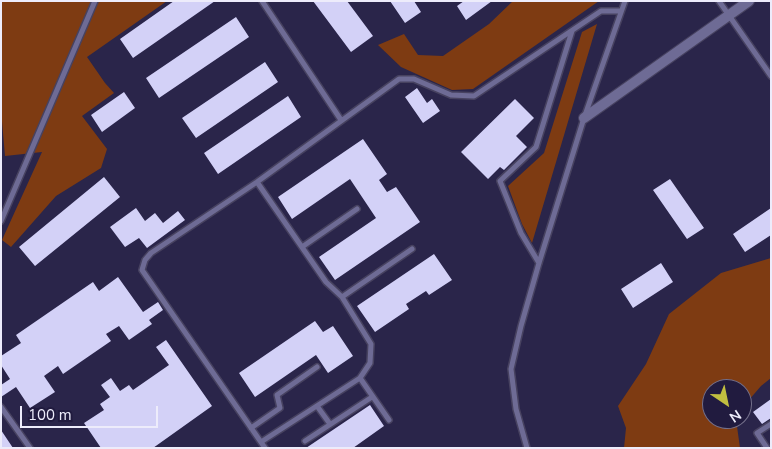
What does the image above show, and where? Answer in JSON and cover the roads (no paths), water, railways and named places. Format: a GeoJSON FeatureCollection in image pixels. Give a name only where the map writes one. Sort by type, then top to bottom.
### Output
{"type":"FeatureCollection","features":[{"type":"Feature","properties":{"kind":"street"},"geometry":{"type":"LineString","coordinates":[[584,118],[749,1]]}},
{"type":"Feature","properties":{"kind":"lane"},"geometry":{"type":"LineString","coordinates":[[1,221],[95,1]]}},
{"type":"Feature","properties":{"kind":"lane"},"geometry":{"type":"LineString","coordinates":[[262,1],[341,120]]}},
{"type":"Feature","properties":{"kind":"lane"},"geometry":{"type":"LineString","coordinates":[[527,448],[516,408],[511,369],[538,263],[584,118],[625,1]]}},
{"type":"Feature","properties":{"kind":"lane"},"geometry":{"type":"LineString","coordinates":[[719,1],[771,76]]}},
{"type":"Feature","properties":{"kind":"lane"},"geometry":{"type":"LineString","coordinates":[[257,182],[326,282],[342,297],[370,344],[370,363],[360,378],[263,445],[142,270],[145,260],[151,253],[257,182],[399,79],[414,79],[451,95],[474,96],[601,11],[621,11]]}},
{"type":"Feature","properties":{"kind":"lane"},"geometry":{"type":"LineString","coordinates":[[538,263],[521,232],[500,181],[536,147],[572,31]]}},
{"type":"Feature","properties":{"kind":"lane"},"geometry":{"type":"LineString","coordinates":[[302,246],[357,209]]}},
{"type":"Feature","properties":{"kind":"lane"},"geometry":{"type":"LineString","coordinates":[[342,297],[412,249]]}},
{"type":"Feature","properties":{"kind":"lane"},"geometry":{"type":"LineString","coordinates":[[251,428],[280,408],[277,395],[317,367]]}},
{"type":"Feature","properties":{"kind":"lane"},"geometry":{"type":"LineString","coordinates":[[360,378],[389,420]]}},
{"type":"Feature","properties":{"kind":"lane"},"geometry":{"type":"LineString","coordinates":[[305,441],[372,396]]}},
{"type":"Feature","properties":{"kind":"lane"},"geometry":{"type":"LineString","coordinates":[[317,406],[330,424]]}},
{"type":"Feature","properties":{"kind":"lane"},"geometry":{"type":"LineString","coordinates":[[1,407],[30,448]]}},
{"type":"Feature","properties":{"kind":"lane"},"geometry":{"type":"LineString","coordinates":[[767,448],[757,433],[771,424]]}}]}
